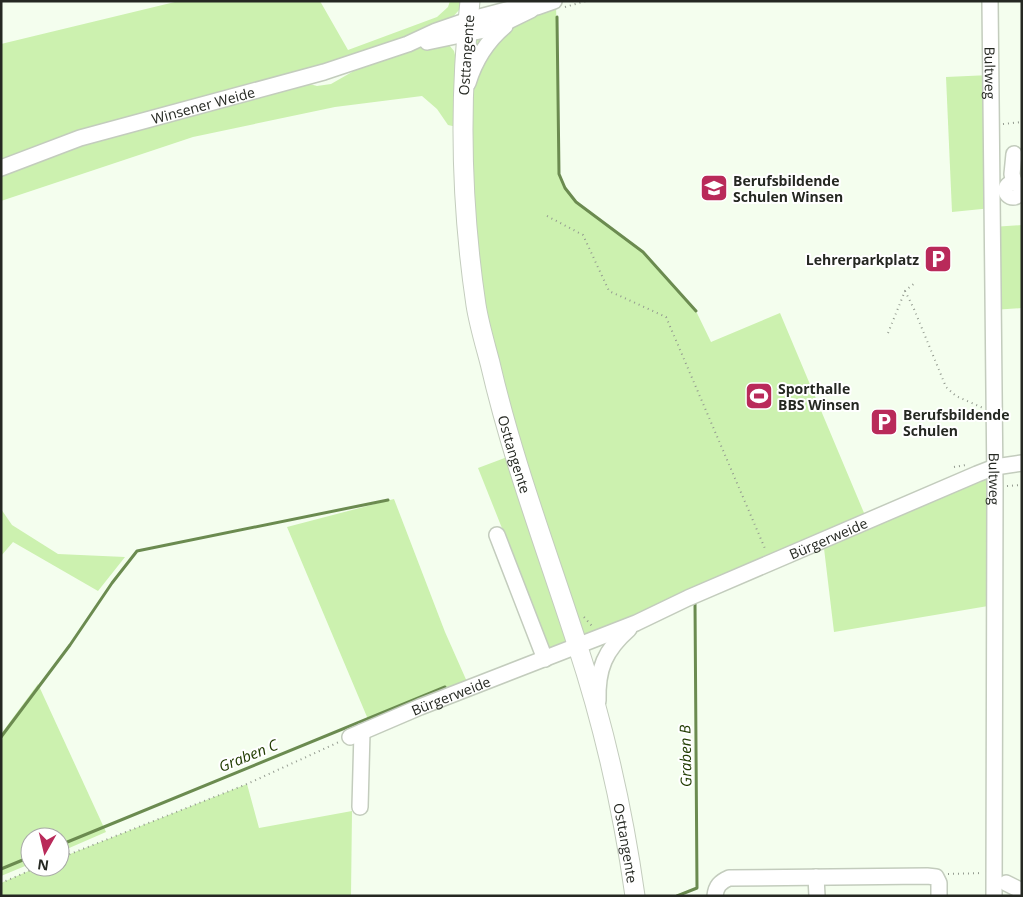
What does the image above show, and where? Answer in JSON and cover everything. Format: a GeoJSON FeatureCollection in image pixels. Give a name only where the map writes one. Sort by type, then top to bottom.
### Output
{"type":"FeatureCollection","features":[{"type":"Feature","properties":{"kind":"main road","name":"Osttangente"},"geometry":{"type":"LineString","coordinates":[[468,18],[462,128],[466,218],[476,306],[500,408],[598,712],[622,818],[635,896]]}},
{"type":"Feature","properties":{"kind":"street"},"geometry":{"type":"LineString","coordinates":[[468,18],[494,28],[510,22],[537,7],[554,1]]}},
{"type":"Feature","properties":{"kind":"street","name":"Bultweg"},"geometry":{"type":"LineString","coordinates":[[990,1],[991,125],[1004,188],[994,413],[994,896]]}},
{"type":"Feature","properties":{"kind":"street"},"geometry":{"type":"LineString","coordinates":[[468,18],[510,9],[537,7]]}},
{"type":"Feature","properties":{"kind":"street","name":"Winsener Weide"},"geometry":{"type":"LineString","coordinates":[[1,168],[80,138],[324,72],[408,44],[468,18]]}},
{"type":"Feature","properties":{"kind":"street"},"geometry":{"type":"LineString","coordinates":[[462,102],[473,66],[484,47],[497,32],[510,22]]}},
{"type":"Feature","properties":{"kind":"street"},"geometry":{"type":"LineString","coordinates":[[1004,188],[1012,174],[1014,154]]}},
{"type":"Feature","properties":{"kind":"street","name":"Bürgerweide"},"geometry":{"type":"LineString","coordinates":[[356,734],[420,707],[596,640],[867,520],[995,467],[1022,463]]}},
{"type":"Feature","properties":{"kind":"street"},"geometry":{"type":"LineString","coordinates":[[497,535],[545,659]]}},
{"type":"Feature","properties":{"kind":"street","name":"Bürgerweide"},"geometry":{"type":"LineString","coordinates":[[598,712],[598,689],[604,661],[610,649],[636,623]]}},
{"type":"Feature","properties":{"kind":"street"},"geometry":{"type":"LineString","coordinates":[[356,734],[360,807]]}},
{"type":"Feature","properties":{"kind":"street"},"geometry":{"type":"LineString","coordinates":[[715,896],[717,886],[721,881],[729,878],[928,876],[936,877],[939,882],[939,896]]}},
{"type":"Feature","properties":{"kind":"street"},"geometry":{"type":"LineString","coordinates":[[816,877],[817,896]]}},
{"type":"Feature","properties":{"kind":"street"},"geometry":{"type":"LineString","coordinates":[[1006,883],[1022,891]]}},
{"type":"Feature","properties":{"kind":"path"},"geometry":{"type":"LineString","coordinates":[[991,125],[1022,122]]}},
{"type":"Feature","properties":{"kind":"path"},"geometry":{"type":"LineString","coordinates":[[547,216],[583,234],[609,291],[666,317],[771,563]]}},
{"type":"Feature","properties":{"kind":"path"},"geometry":{"type":"LineString","coordinates":[[888,333],[905,291],[916,282]]}},
{"type":"Feature","properties":{"kind":"path"},"geometry":{"type":"LineString","coordinates":[[905,291],[946,387],[956,396],[994,413]]}},
{"type":"Feature","properties":{"kind":"path"},"geometry":{"type":"LineString","coordinates":[[583,616],[592,626],[596,640]]}},
{"type":"Feature","properties":{"kind":"path"},"geometry":{"type":"LineString","coordinates":[[70,854],[247,784],[356,734]]}},
{"type":"Feature","properties":{"kind":"path"},"geometry":{"type":"LineString","coordinates":[[936,877],[944,874],[994,874]]}},
{"type":"Feature","properties":{"kind":"path"},"geometry":{"type":"LineString","coordinates":[[1,883],[20,875]]}},
{"type":"Feature","properties":{"kind":"green space"},"geometry":{"type":"Polygon","coordinates":[[[179,1],[320,1],[348,50],[437,17],[448,7],[450,1],[462,1],[459,10],[451,19],[306,83],[317,86],[331,84],[366,64],[428,43],[449,45],[454,51],[456,59],[457,127],[448,125],[437,109],[422,96],[335,107],[193,137],[1,201],[1,44],[179,1]]]}},
{"type":"Feature","properties":{"kind":"green space"},"geometry":{"type":"Polygon","coordinates":[[[556,1],[559,174],[565,188],[577,202],[643,252],[696,311],[711,342],[780,313],[867,520],[995,467],[994,605],[834,632],[823,540],[553,656],[478,468],[515,454],[476,306],[466,45],[494,28],[556,1]]]}},
{"type":"Feature","properties":{"kind":"green space"},"geometry":{"type":"Polygon","coordinates":[[[990,75],[992,208],[952,212],[946,77],[990,75]]]}},
{"type":"Feature","properties":{"kind":"green space"},"geometry":{"type":"Polygon","coordinates":[[[1022,225],[1022,308],[993,310],[992,227],[1022,225]]]}},
{"type":"Feature","properties":{"kind":"green space"},"geometry":{"type":"Polygon","coordinates":[[[394,499],[445,632],[468,684],[370,724],[287,527],[394,499]]]}},
{"type":"Feature","properties":{"kind":"green space"},"geometry":{"type":"Polygon","coordinates":[[[1,509],[12,525],[58,554],[125,557],[98,591],[13,542],[1,556],[1,509]]]}},
{"type":"Feature","properties":{"kind":"green space"},"geometry":{"type":"Polygon","coordinates":[[[38,684],[106,832],[70,848],[70,827],[20,827],[20,868],[1,876],[1,734],[38,684]]]}},
{"type":"Feature","properties":{"kind":"green space"},"geometry":{"type":"Polygon","coordinates":[[[247,784],[259,828],[352,811],[351,896],[1,896],[1,883],[20,875],[20,877],[70,877],[70,854],[247,784]]]}},
{"type":"Feature","properties":{"kind":"waterway"},"geometry":{"type":"LineString","coordinates":[[557,17],[559,174],[565,188],[576,202],[643,252],[696,311]]}},
{"type":"Feature","properties":{"kind":"waterway"},"geometry":{"type":"LineString","coordinates":[[1,737],[137,551],[388,500]]}},
{"type":"Feature","properties":{"kind":"waterway","name":"Graben B"},"geometry":{"type":"LineString","coordinates":[[677,896],[697,888],[695,602]]}},
{"type":"Feature","properties":{"kind":"waterway","name":"Graben C"},"geometry":{"type":"LineString","coordinates":[[70,841],[445,687]]}},
{"type":"Feature","properties":{"kind":"waterway","name":"Graben C"},"geometry":{"type":"LineString","coordinates":[[1,869],[20,861]]}},
{"type":"Feature","properties":{"kind":"place","name":"Berufsbildende Schulen Winsen"},"geometry":{"type":"Point","coordinates":[714,188]}},
{"type":"Feature","properties":{"kind":"place","name":"Lehrerparkplatz"},"geometry":{"type":"Point","coordinates":[938,259]}},
{"type":"Feature","properties":{"kind":"place","name":"Sporthalle BBS Winsen"},"geometry":{"type":"Point","coordinates":[759,396]}},
{"type":"Feature","properties":{"kind":"place","name":"Berufsbildende Schulen"},"geometry":{"type":"Point","coordinates":[884,422]}}]}
